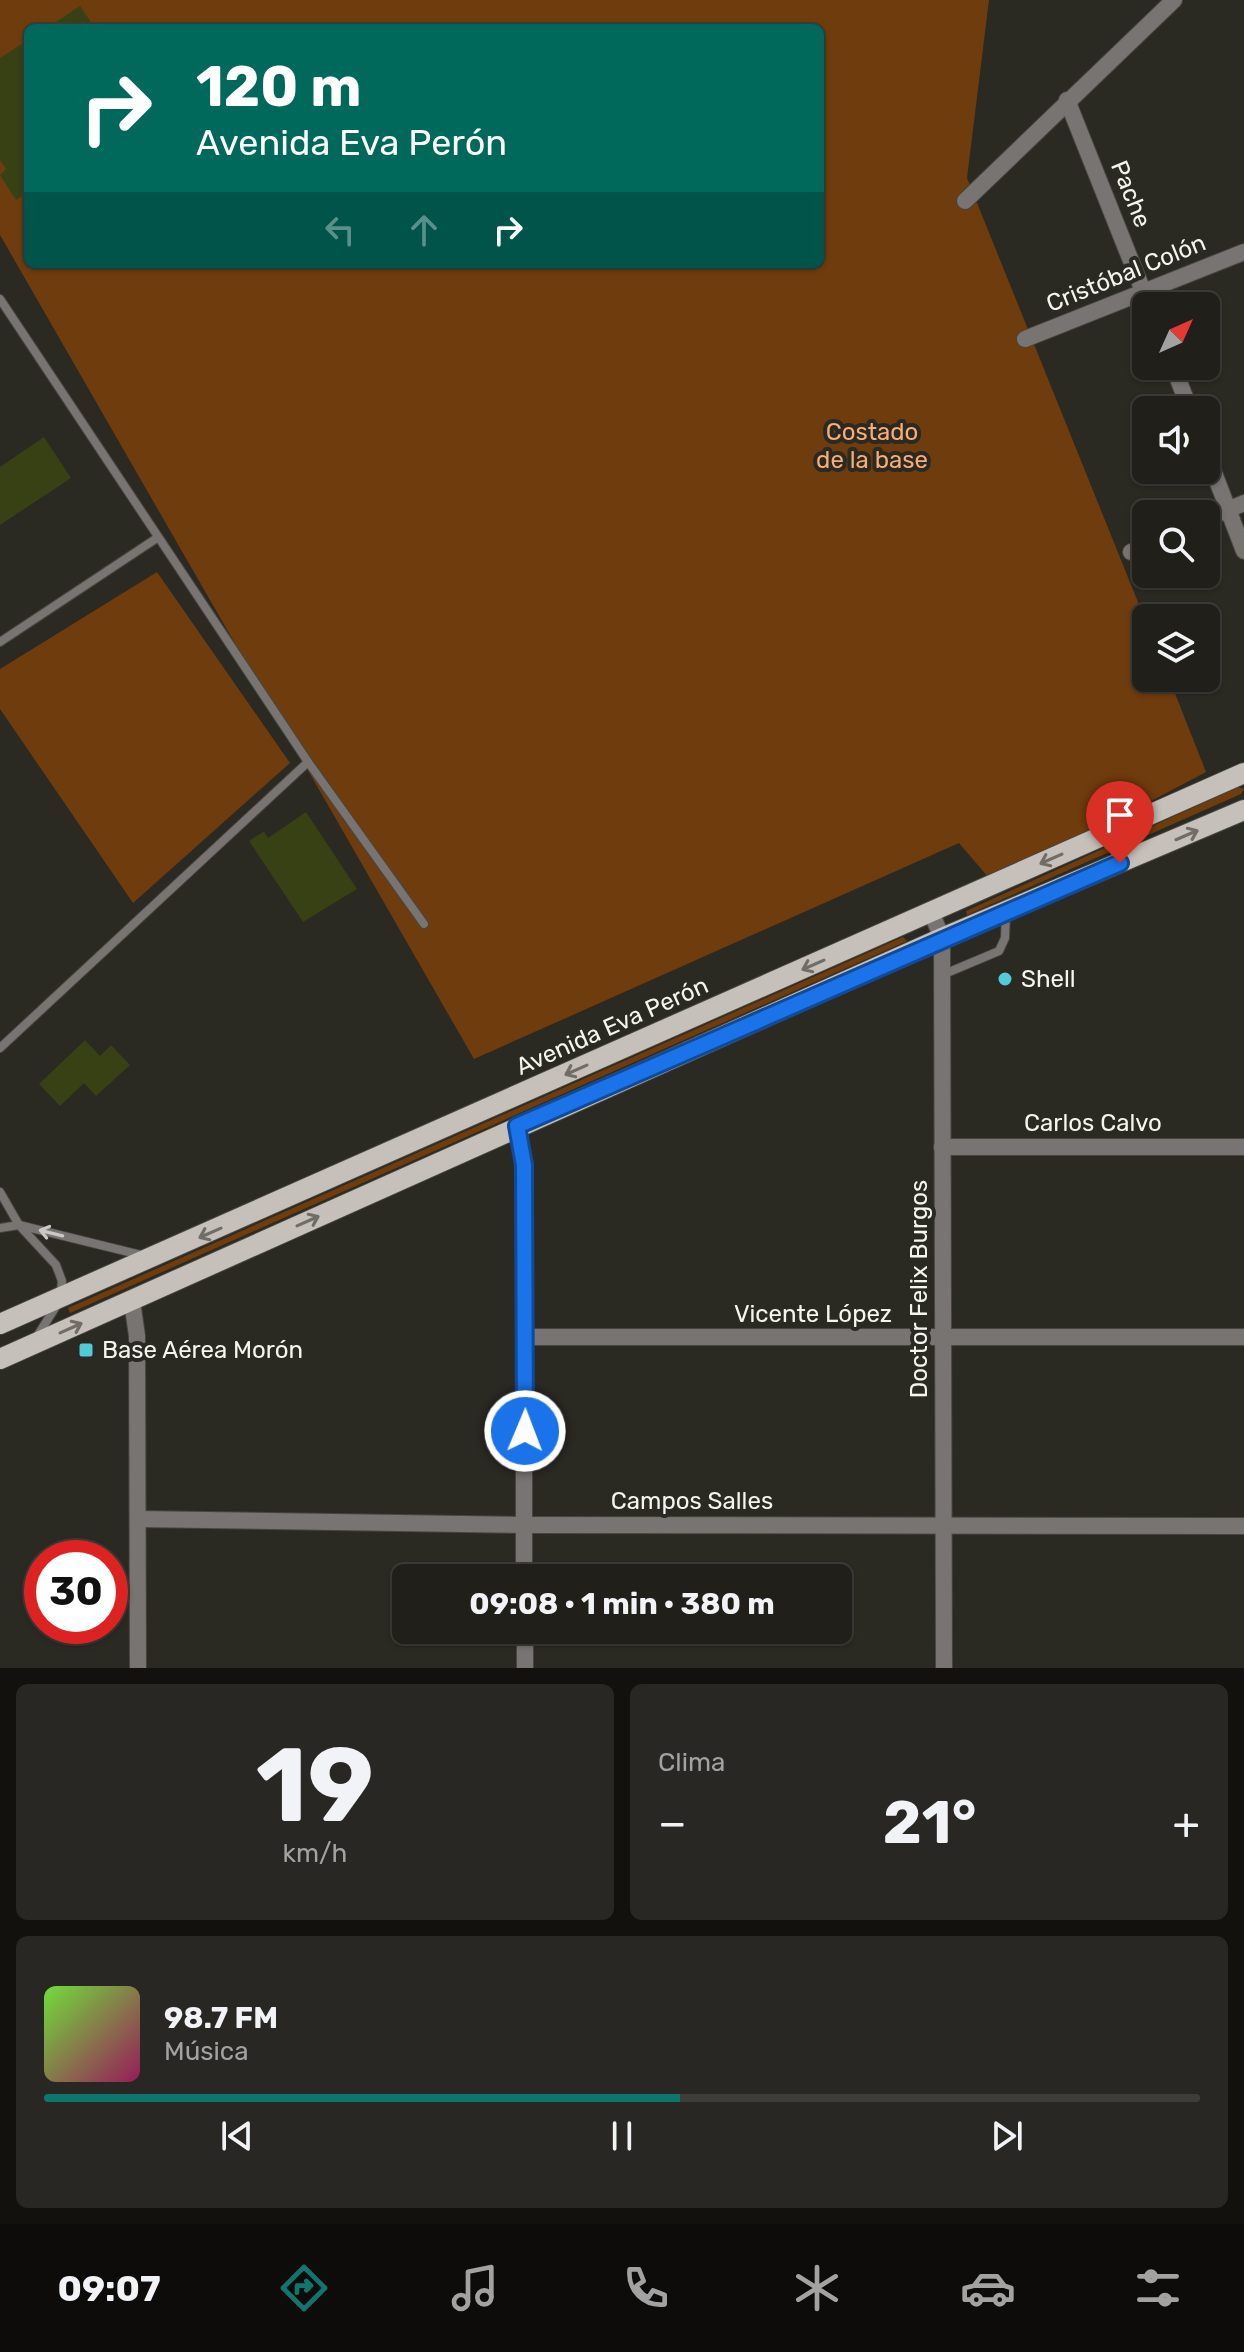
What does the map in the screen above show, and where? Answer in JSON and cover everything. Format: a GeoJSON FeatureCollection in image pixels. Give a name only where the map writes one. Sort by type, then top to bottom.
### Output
{"type":"FeatureCollection","features":[{"type":"Feature","properties":{"kind":"main road","name":"Avenida Eva Perón"},"geometry":{"type":"LineString","coordinates":[[0,1324],[153,1259],[1244,773]]}},
{"type":"Feature","properties":{"kind":"main road"},"geometry":{"type":"LineString","coordinates":[[1,1357],[942,938],[1244,810]]}},
{"type":"Feature","properties":{"kind":"street"},"geometry":{"type":"LineString","coordinates":[[965,201],[1174,0]]}},
{"type":"Feature","properties":{"kind":"street","name":"Pache"},"geometry":{"type":"LineString","coordinates":[[1067,100],[1144,292]]}},
{"type":"Feature","properties":{"kind":"street","name":"Cristóbal Colón"},"geometry":{"type":"LineString","coordinates":[[1161,292],[1244,252]]}},
{"type":"Feature","properties":{"kind":"street","name":"Cristóbal Colón"},"geometry":{"type":"LineString","coordinates":[[1025,339],[1132,304]]}},
{"type":"Feature","properties":{"kind":"street"},"geometry":{"type":"LineString","coordinates":[[1220,477],[1236,506],[1244,551]]}},
{"type":"Feature","properties":{"kind":"street","name":"Doctor Felix Burgos"},"geometry":{"type":"LineString","coordinates":[[931,912],[942,938],[944,1668]]}},
{"type":"Feature","properties":{"kind":"street"},"geometry":{"type":"LineString","coordinates":[[517,1126],[524,1165],[524,1564]]}},
{"type":"Feature","properties":{"kind":"street","name":"Carlos Calvo"},"geometry":{"type":"LineString","coordinates":[[942,1147],[1244,1147]]}},
{"type":"Feature","properties":{"kind":"street"},"geometry":{"type":"LineString","coordinates":[[132,1301],[137,1336],[138,1668]]}},
{"type":"Feature","properties":{"kind":"street","name":"Vicente López"},"geometry":{"type":"LineString","coordinates":[[526,1337],[1244,1337]]}},
{"type":"Feature","properties":{"kind":"street","name":"Campos Salles"},"geometry":{"type":"LineString","coordinates":[[139,1519],[524,1525],[1244,1526]]}},
{"type":"Feature","properties":{"kind":"street"},"geometry":{"type":"LineString","coordinates":[[525,1644],[525,1668]]}},
{"type":"Feature","properties":{"kind":"lane"},"geometry":{"type":"LineString","coordinates":[[0,299],[308,762],[424,924]]}},
{"type":"Feature","properties":{"kind":"lane"},"geometry":{"type":"LineString","coordinates":[[0,642],[157,538]]}},
{"type":"Feature","properties":{"kind":"lane"},"geometry":{"type":"LineString","coordinates":[[0,1048],[308,762]]}},
{"type":"Feature","properties":{"kind":"lane"},"geometry":{"type":"LineString","coordinates":[[942,975],[999,951],[1005,938],[1006,911]]}},
{"type":"Feature","properties":{"kind":"lane"},"geometry":{"type":"LineString","coordinates":[[0,1192],[19,1225],[56,1265],[62,1281],[60,1300],[31,1345]]}},
{"type":"Feature","properties":{"kind":"lane"},"geometry":{"type":"LineString","coordinates":[[0,1228],[19,1225],[153,1259]]}},
{"type":"Feature","properties":{"kind":"green space","name":"Costado de la base"},"geometry":{"type":"Polygon","coordinates":[[[0,0],[989,0],[967,178],[1139,604],[1132,604],[1132,692],[1175,692],[1206,772],[994,884],[959,843],[474,1059],[0,235],[0,0]]]}},
{"type":"Feature","properties":{"kind":"green space"},"geometry":{"type":"Polygon","coordinates":[[[157,572],[290,763],[133,903],[0,709],[0,669],[157,572]]]}},
{"type":"Feature","properties":{"kind":"green space"},"geometry":{"type":"Polygon","coordinates":[[[1238,787],[1244,789],[1241,794],[967,915],[966,911],[1238,787]]]}},
{"type":"Feature","properties":{"kind":"green space"},"geometry":{"type":"Polygon","coordinates":[[[903,937],[907,941],[70,1313],[68,1308],[903,937]]]}},
{"type":"Feature","properties":{"kind":"building"},"geometry":{"type":"Polygon","coordinates":[[[80,6],[92,24],[53,24],[80,6]]]}},
{"type":"Feature","properties":{"kind":"building"},"geometry":{"type":"Polygon","coordinates":[[[24,43],[24,195],[16,200],[0,175],[6,169],[0,160],[0,58],[24,43]]]}},
{"type":"Feature","properties":{"kind":"building"},"geometry":{"type":"Polygon","coordinates":[[[44,437],[71,478],[0,525],[0,467],[44,437]]]}},
{"type":"Feature","properties":{"kind":"building"},"geometry":{"type":"Polygon","coordinates":[[[306,812],[357,889],[303,922],[249,841],[264,831],[268,838],[306,812]]]}},
{"type":"Feature","properties":{"kind":"building"},"geometry":{"type":"Polygon","coordinates":[[[85,1040],[100,1056],[111,1045],[130,1065],[96,1096],[84,1083],[60,1106],[39,1084],[85,1040]]]}},
{"type":"Feature","properties":{"kind":"place","name":"Shell"},"geometry":{"type":"Point","coordinates":[1005,979]}},
{"type":"Feature","properties":{"kind":"place","name":"Base Aérea Morón"},"geometry":{"type":"Point","coordinates":[86,1350]}},
{"type":"Feature","properties":{"kind":"route"},"geometry":{"type":"LineString","coordinates":[[525,1431],[524,1165],[517,1126],[942,938],[1120,863]]}}]}
